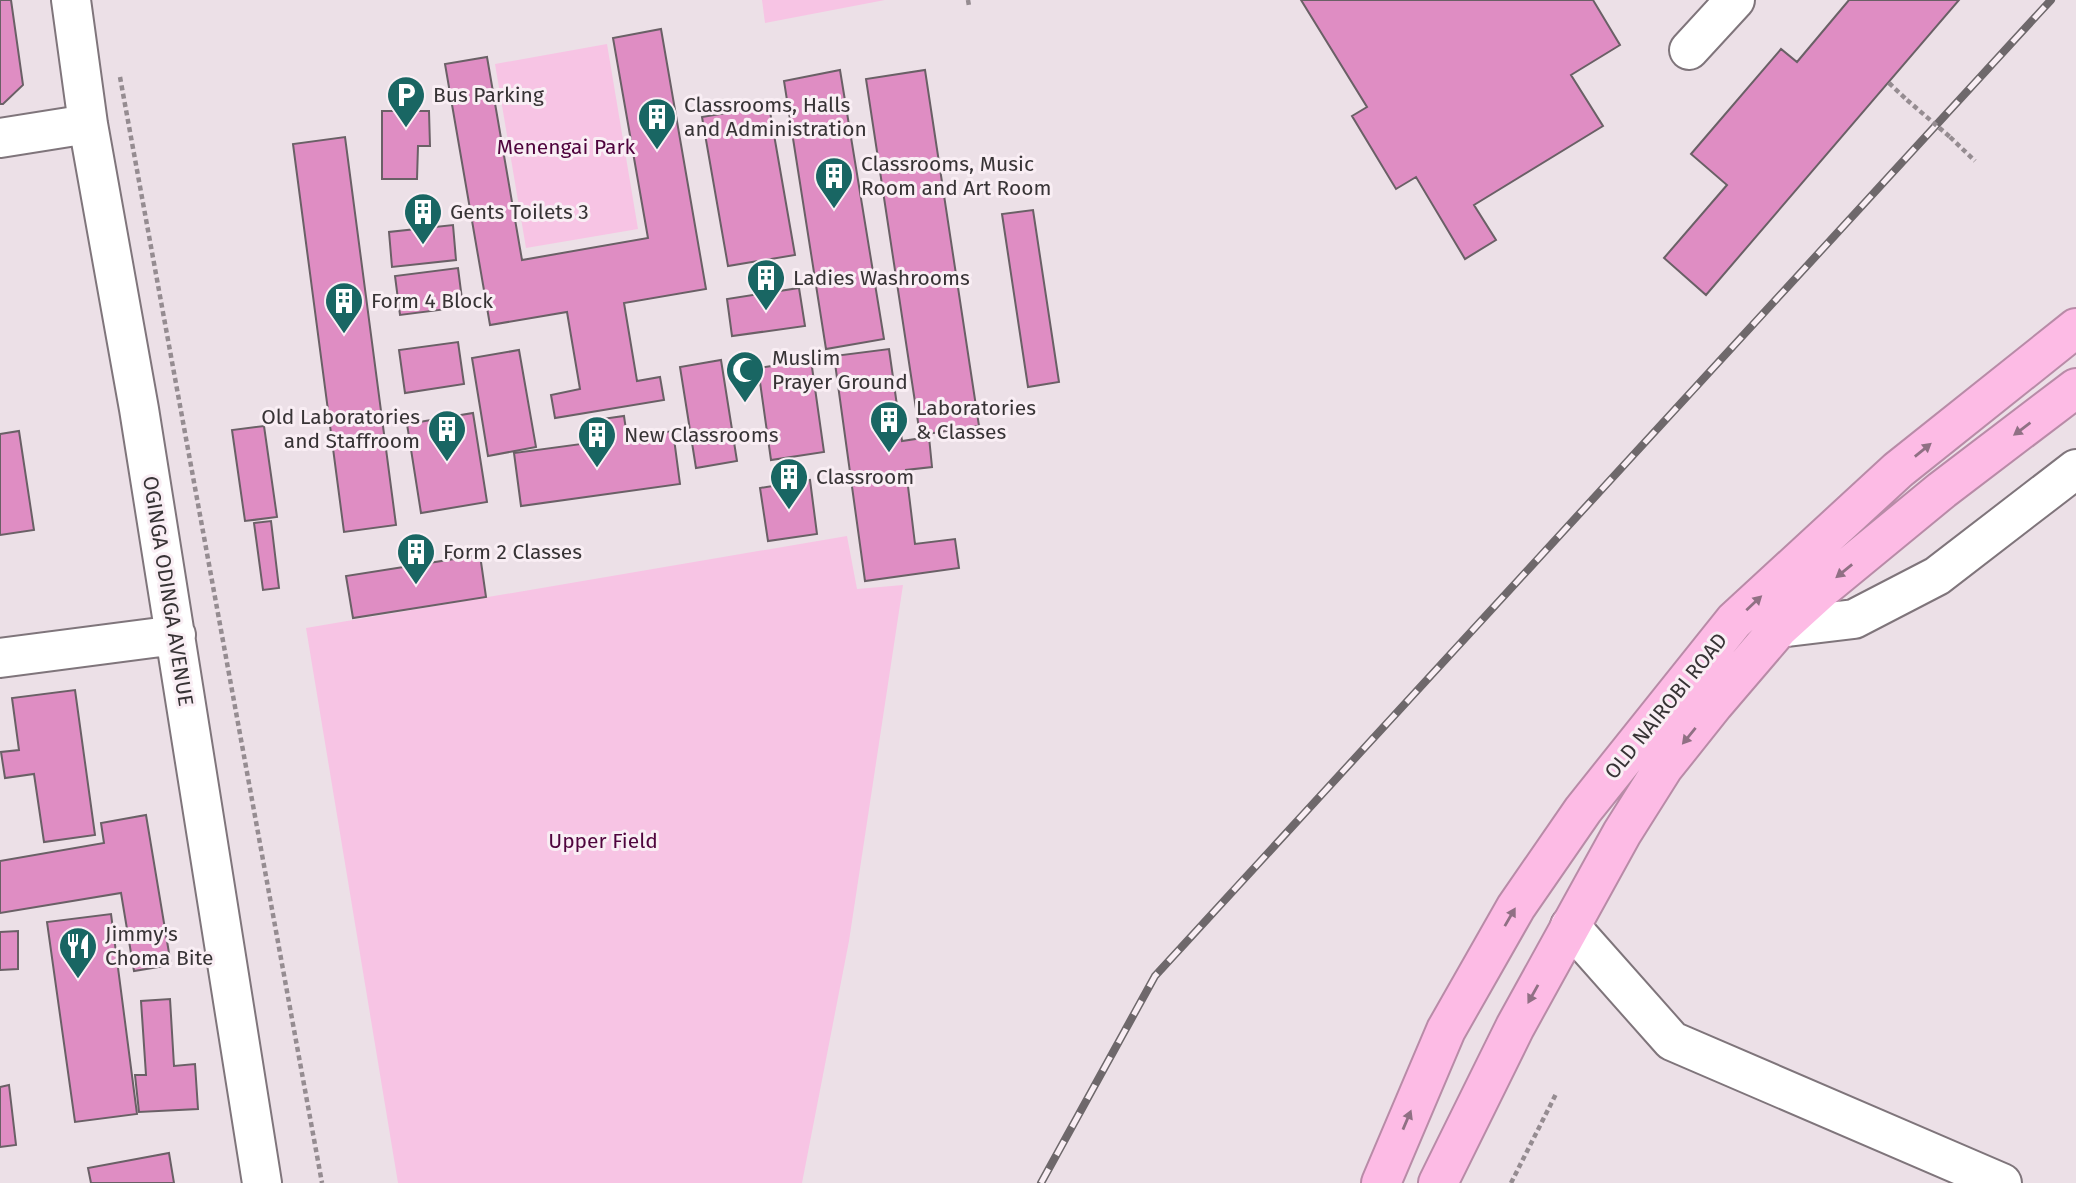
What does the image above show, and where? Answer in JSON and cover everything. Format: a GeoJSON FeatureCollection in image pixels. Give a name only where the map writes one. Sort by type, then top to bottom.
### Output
{"type":"FeatureCollection","features":[{"type":"Feature","properties":{"kind":"highway","name":"OLD NAIROBI ROAD"},"geometry":{"type":"LineString","coordinates":[[1381,1183],[1446,1030],[1516,907],[1583,810],[1725,631],[1898,470],[2076,328]]}},
{"type":"Feature","properties":{"kind":"highway","name":"OLD NAIROBI ROAD"},"geometry":{"type":"LineString","coordinates":[[1438,1183],[1515,1027],[1622,833],[1663,768],[1714,704],[1779,628],[1824,587],[1941,489],[2076,388]]}},
{"type":"Feature","properties":{"kind":"street","name":"OGINGA ODINGA AVENUE"},"geometry":{"type":"LineString","coordinates":[[71,0],[88,124],[139,409],[262,1183]]}},
{"type":"Feature","properties":{"kind":"street"},"geometry":{"type":"LineString","coordinates":[[1689,50],[1735,0]]}},
{"type":"Feature","properties":{"kind":"street"},"geometry":{"type":"LineString","coordinates":[[0,138],[88,124]]}},
{"type":"Feature","properties":{"kind":"street"},"geometry":{"type":"LineString","coordinates":[[1779,628],[1854,619],[1937,576],[2076,469]]}},
{"type":"Feature","properties":{"kind":"street"},"geometry":{"type":"LineString","coordinates":[[0,658],[176,635]]}},
{"type":"Feature","properties":{"kind":"street"},"geometry":{"type":"LineString","coordinates":[[1570,926],[1672,1041],[2002,1183]]}},
{"type":"Feature","properties":{"kind":"path"},"geometry":{"type":"LineString","coordinates":[[119,67],[322,1183]]}},
{"type":"Feature","properties":{"kind":"path"},"geometry":{"type":"LineString","coordinates":[[1889,83],[1975,161]]}},
{"type":"Feature","properties":{"kind":"path"},"geometry":{"type":"LineString","coordinates":[[1511,1183],[1556,1094]]}},
{"type":"Feature","properties":{"kind":"green space"},"geometry":{"type":"Polygon","coordinates":[[[762,0],[885,0],[765,23],[762,0]]]}},
{"type":"Feature","properties":{"kind":"green space","name":"Menengai Park"},"geometry":{"type":"Polygon","coordinates":[[[607,44],[638,229],[526,248],[495,64],[607,44]]]}},
{"type":"Feature","properties":{"kind":"green space","name":"Upper Field"},"geometry":{"type":"Polygon","coordinates":[[[847,536],[857,589],[903,585],[849,941],[802,1183],[398,1183],[306,628],[847,536]]]}},
{"type":"Feature","properties":{"kind":"building"},"geometry":{"type":"Polygon","coordinates":[[[0,0],[11,0],[23,85],[3,104],[0,104],[0,0]]]}},
{"type":"Feature","properties":{"kind":"building"},"geometry":{"type":"Polygon","coordinates":[[[1301,0],[1593,0],[1620,45],[1571,75],[1603,126],[1474,205],[1496,240],[1465,259],[1416,177],[1396,189],[1352,116],[1367,107],[1301,0]]]}},
{"type":"Feature","properties":{"kind":"building"},"geometry":{"type":"Polygon","coordinates":[[[1849,0],[1959,0],[1706,295],[1664,258],[1727,185],[1691,154],[1781,49],[1797,62],[1849,0]]]}},
{"type":"Feature","properties":{"kind":"building","name":"Classrooms, Halls and Administration"},"geometry":{"type":"Polygon","coordinates":[[[661,29],[706,289],[624,303],[637,381],[660,377],[664,400],[555,418],[551,395],[580,389],[567,312],[490,325],[445,64],[487,57],[522,260],[648,238],[613,38],[661,29]]]}},
{"type":"Feature","properties":{"kind":"building","name":"Classrooms, Music Room and Art Room"},"geometry":{"type":"Polygon","coordinates":[[[840,70],[884,339],[826,349],[784,81],[840,70]]]}},
{"type":"Feature","properties":{"kind":"building"},"geometry":{"type":"Polygon","coordinates":[[[925,70],[979,426],[920,435],[866,79],[925,70]]]}},
{"type":"Feature","properties":{"kind":"building"},"geometry":{"type":"Polygon","coordinates":[[[769,106],[795,255],[728,266],[702,117],[769,106]]]}},
{"type":"Feature","properties":{"kind":"building","name":"Bus Parking"},"geometry":{"type":"Polygon","coordinates":[[[382,111],[429,111],[430,146],[418,146],[417,179],[382,179],[382,111]]]}},
{"type":"Feature","properties":{"kind":"building","name":"Form 4 Block"},"geometry":{"type":"Polygon","coordinates":[[[345,137],[396,525],[344,532],[293,144],[345,137]]]}},
{"type":"Feature","properties":{"kind":"building"},"geometry":{"type":"Polygon","coordinates":[[[1033,210],[1059,382],[1028,387],[1002,214],[1033,210]]]}},
{"type":"Feature","properties":{"kind":"building","name":"Gents Toilets 3"},"geometry":{"type":"Polygon","coordinates":[[[453,225],[456,260],[392,267],[389,232],[453,225]]]}},
{"type":"Feature","properties":{"kind":"building"},"geometry":{"type":"Polygon","coordinates":[[[458,268],[463,307],[400,315],[395,276],[458,268]]]}},
{"type":"Feature","properties":{"kind":"building","name":"Ladies Washrooms"},"geometry":{"type":"Polygon","coordinates":[[[799,288],[805,326],[732,336],[727,299],[799,288]]]}},
{"type":"Feature","properties":{"kind":"building"},"geometry":{"type":"Polygon","coordinates":[[[458,342],[464,384],[405,393],[399,350],[458,342]]]}},
{"type":"Feature","properties":{"kind":"building","name":"Laboratories & Classes"},"geometry":{"type":"Polygon","coordinates":[[[889,349],[902,441],[929,437],[932,467],[906,470],[915,544],[955,539],[959,568],[865,581],[834,356],[889,349]]]}},
{"type":"Feature","properties":{"kind":"building","name":"Old Laboratories and Staffroom"},"geometry":{"type":"Polygon","coordinates":[[[519,350],[536,447],[488,456],[472,358],[519,350]]]}},
{"type":"Feature","properties":{"kind":"building"},"geometry":{"type":"Polygon","coordinates":[[[721,360],[737,461],[696,468],[680,367],[721,360]]]}},
{"type":"Feature","properties":{"kind":"building"},"geometry":{"type":"Polygon","coordinates":[[[811,360],[824,452],[771,460],[758,368],[811,360]]]}},
{"type":"Feature","properties":{"kind":"building","name":"Old Laboratories and Staffroom"},"geometry":{"type":"Polygon","coordinates":[[[473,413],[487,502],[421,513],[407,424],[473,413]]]}},
{"type":"Feature","properties":{"kind":"building","name":"New Classrooms"},"geometry":{"type":"Polygon","coordinates":[[[624,416],[627,437],[673,431],[680,484],[521,506],[514,453],[604,441],[602,419],[624,416]]]}},
{"type":"Feature","properties":{"kind":"building"},"geometry":{"type":"Polygon","coordinates":[[[264,426],[277,517],[245,521],[232,430],[264,426]]]}},
{"type":"Feature","properties":{"kind":"building"},"geometry":{"type":"Polygon","coordinates":[[[19,431],[34,530],[0,535],[0,434],[19,431]]]}},
{"type":"Feature","properties":{"kind":"building","name":"Classroom"},"geometry":{"type":"Polygon","coordinates":[[[810,480],[817,534],[768,541],[760,488],[810,480]]]}},
{"type":"Feature","properties":{"kind":"building"},"geometry":{"type":"Polygon","coordinates":[[[271,521],[279,588],[263,590],[254,523],[271,521]]]}},
{"type":"Feature","properties":{"kind":"building","name":"Form 2 Classes"},"geometry":{"type":"Polygon","coordinates":[[[480,555],[486,597],[353,618],[346,576],[480,555]]]}},
{"type":"Feature","properties":{"kind":"building"},"geometry":{"type":"Polygon","coordinates":[[[75,690],[95,835],[44,842],[34,774],[5,778],[1,752],[19,750],[12,698],[75,690]]]}},
{"type":"Feature","properties":{"kind":"building"},"geometry":{"type":"Polygon","coordinates":[[[146,815],[171,965],[134,971],[121,893],[0,913],[0,861],[104,843],[101,823],[146,815]]]}},
{"type":"Feature","properties":{"kind":"building"},"geometry":{"type":"Polygon","coordinates":[[[111,914],[137,1114],[75,1122],[47,922],[111,914]]]}},
{"type":"Feature","properties":{"kind":"building"},"geometry":{"type":"Polygon","coordinates":[[[18,931],[18,969],[0,970],[0,932],[18,931]]]}},
{"type":"Feature","properties":{"kind":"building"},"geometry":{"type":"Polygon","coordinates":[[[170,999],[174,1066],[195,1064],[198,1109],[139,1112],[135,1075],[146,1075],[141,1001],[170,999]]]}},
{"type":"Feature","properties":{"kind":"building"},"geometry":{"type":"Polygon","coordinates":[[[9,1085],[16,1145],[0,1147],[0,1087],[9,1085]]]}},
{"type":"Feature","properties":{"kind":"building"},"geometry":{"type":"Polygon","coordinates":[[[169,1153],[174,1183],[91,1183],[88,1168],[169,1153]]]}},
{"type":"Feature","properties":{"kind":"railway"},"geometry":{"type":"LineString","coordinates":[[1041,1183],[1155,976],[2051,0]]}},
{"type":"Feature","properties":{"kind":"place","name":"Bus Parking"},"geometry":{"type":"Point","coordinates":[406,129]}},
{"type":"Feature","properties":{"kind":"place","name":"Classrooms, Halls and Administration"},"geometry":{"type":"Point","coordinates":[657,151]}},
{"type":"Feature","properties":{"kind":"place","name":"Classrooms, Music Room and Art Room"},"geometry":{"type":"Point","coordinates":[834,210]}},
{"type":"Feature","properties":{"kind":"place","name":"Gents Toilets 3"},"geometry":{"type":"Point","coordinates":[423,246]}},
{"type":"Feature","properties":{"kind":"place","name":"Ladies Washrooms"},"geometry":{"type":"Point","coordinates":[766,312]}},
{"type":"Feature","properties":{"kind":"place","name":"Form 4 Block"},"geometry":{"type":"Point","coordinates":[344,335]}},
{"type":"Feature","properties":{"kind":"place","name":"Muslim Prayer Ground"},"geometry":{"type":"Point","coordinates":[745,404]}},
{"type":"Feature","properties":{"kind":"place","name":"Laboratories & Classes"},"geometry":{"type":"Point","coordinates":[889,454]}},
{"type":"Feature","properties":{"kind":"place","name":"Old Laboratories and Staffroom"},"geometry":{"type":"Point","coordinates":[447,463]}},
{"type":"Feature","properties":{"kind":"place","name":"New Classrooms"},"geometry":{"type":"Point","coordinates":[597,469]}},
{"type":"Feature","properties":{"kind":"place","name":"Classroom"},"geometry":{"type":"Point","coordinates":[789,511]}},
{"type":"Feature","properties":{"kind":"place","name":"Form 2 Classes"},"geometry":{"type":"Point","coordinates":[416,586]}},
{"type":"Feature","properties":{"kind":"place","name":"Jimmy's Choma Bite"},"geometry":{"type":"Point","coordinates":[78,980]}}]}
